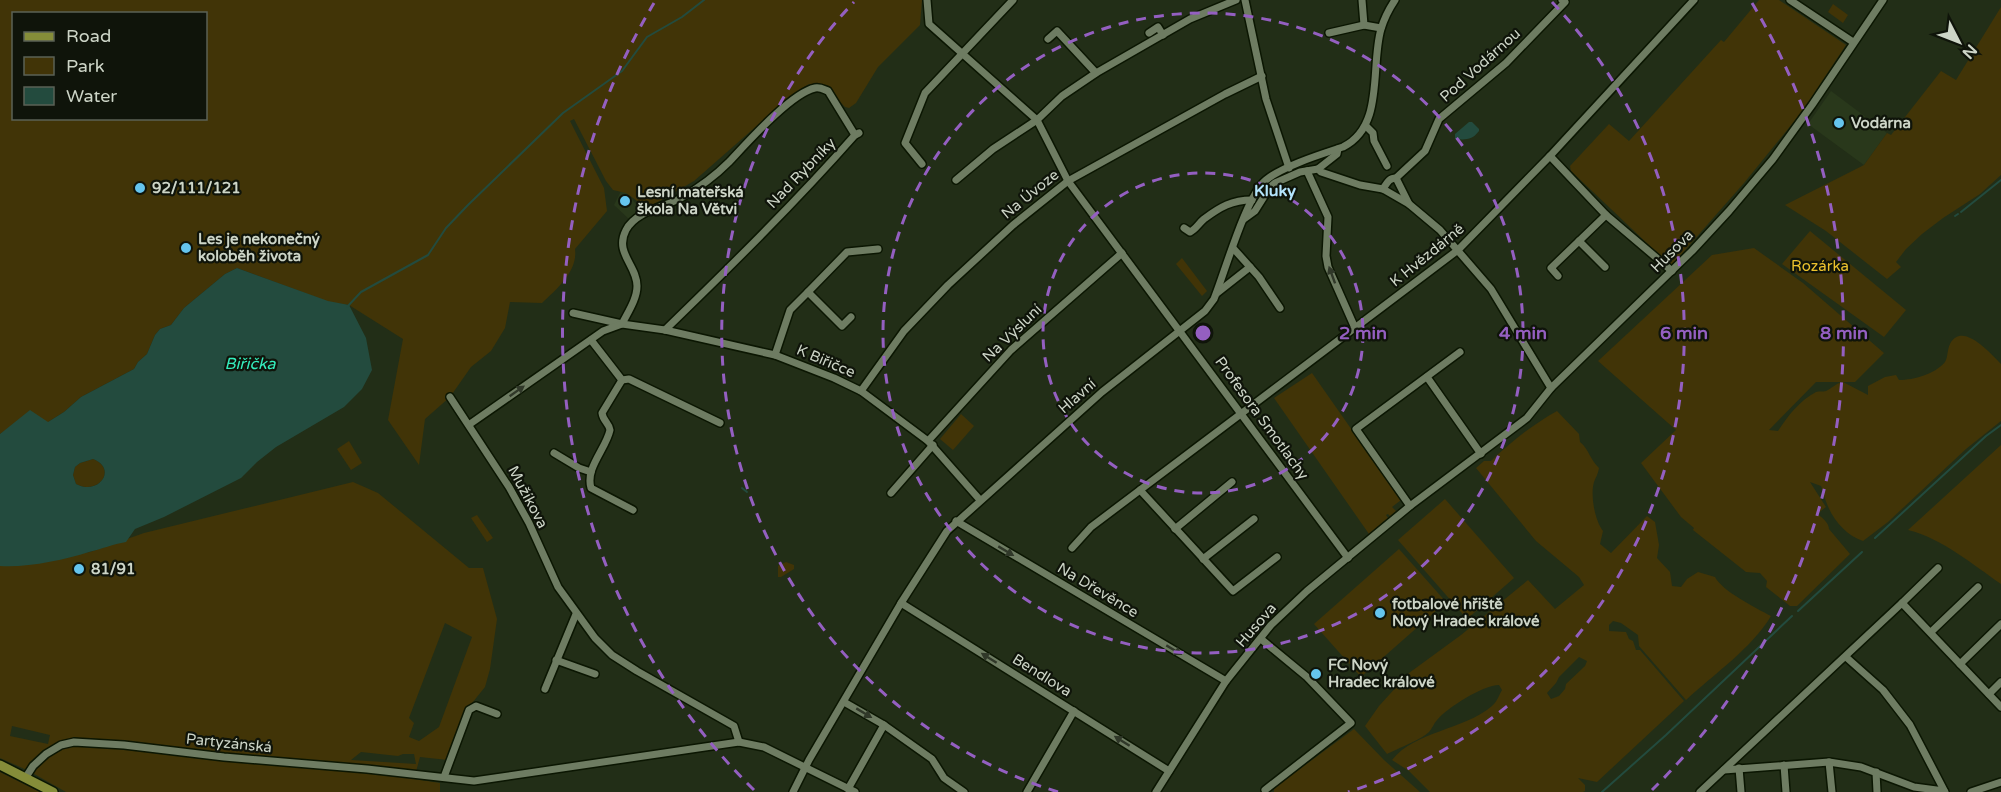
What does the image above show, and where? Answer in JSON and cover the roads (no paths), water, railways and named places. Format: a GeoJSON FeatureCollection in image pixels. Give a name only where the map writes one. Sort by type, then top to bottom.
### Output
{"type":"FeatureCollection","features":[{"type":"Feature","properties":{"kind":"main road"},"geometry":{"type":"LineString","coordinates":[[0,765],[53,792]]}},
{"type":"Feature","properties":{"kind":"street"},"geometry":{"type":"LineString","coordinates":[[927,0],[928,24],[1037,120]]}},
{"type":"Feature","properties":{"kind":"street"},"geometry":{"type":"LineString","coordinates":[[922,164],[905,143],[925,93],[1013,0]]}},
{"type":"Feature","properties":{"kind":"street"},"geometry":{"type":"LineString","coordinates":[[956,180],[993,149],[1037,120],[1062,96],[1096,73],[1190,20],[1236,0]]}},
{"type":"Feature","properties":{"kind":"street"},"geometry":{"type":"LineString","coordinates":[[1245,0],[1266,99],[1289,168]]}},
{"type":"Feature","properties":{"kind":"street"},"geometry":{"type":"LineString","coordinates":[[1362,0],[1364,26]]}},
{"type":"Feature","properties":{"kind":"street"},"geometry":{"type":"LineString","coordinates":[[1387,166],[1374,141],[1373,134],[1366,126],[1372,102],[1381,28],[1395,0]]}},
{"type":"Feature","properties":{"kind":"street","name":"K Hvězdárně"},"geometry":{"type":"LineString","coordinates":[[1072,548],[1091,527],[1458,250],[1550,156],[1694,0]]}},
{"type":"Feature","properties":{"kind":"street"},"geometry":{"type":"LineString","coordinates":[[1791,0],[1853,42]]}},
{"type":"Feature","properties":{"kind":"street","name":"Husova"},"geometry":{"type":"LineString","coordinates":[[1156,792],[1226,681],[1271,625],[1307,591],[1410,506],[1527,418],[1551,388],[1729,211],[1773,159],[1883,0]]}},
{"type":"Feature","properties":{"kind":"street","name":"Pod Vodárnou"},"geometry":{"type":"LineString","coordinates":[[1383,189],[1388,181],[1396,178],[1425,151],[1439,119],[1506,63],[1565,1]]}},
{"type":"Feature","properties":{"kind":"street"},"geometry":{"type":"LineString","coordinates":[[1329,33],[1364,26],[1381,28]]}},
{"type":"Feature","properties":{"kind":"street"},"geometry":{"type":"LineString","coordinates":[[1149,33],[1158,27],[1163,35]]}},
{"type":"Feature","properties":{"kind":"street"},"geometry":{"type":"LineString","coordinates":[[1048,39],[1057,31],[1096,73]]}},
{"type":"Feature","properties":{"kind":"street","name":"Na Úvoze"},"geometry":{"type":"LineString","coordinates":[[861,391],[904,331],[948,285],[1013,225],[1068,180],[1262,76]]}},
{"type":"Feature","properties":{"kind":"street","name":"Nad Rybníky"},"geometry":{"type":"LineString","coordinates":[[622,324],[634,300],[637,285],[622,244],[631,223],[638,217],[682,197],[712,177],[762,127],[813,88],[828,91],[857,134],[726,271],[665,330]]}},
{"type":"Feature","properties":{"kind":"street","name":"Profesora Smotlachy"},"geometry":{"type":"LineString","coordinates":[[1037,120],[1068,180],[1348,558]]}},
{"type":"Feature","properties":{"kind":"street","name":"Hlavní"},"geometry":{"type":"LineString","coordinates":[[793,792],[939,540],[956,521],[1109,386],[1205,311],[1216,294],[1252,200],[1265,181],[1289,168],[1351,143],[1366,126]]}},
{"type":"Feature","properties":{"kind":"street","name":"Hlavní"},"geometry":{"type":"LineString","coordinates":[[1244,219],[1255,211],[1275,183],[1306,171],[1318,169],[1337,154],[1338,148]]}},
{"type":"Feature","properties":{"kind":"street"},"geometry":{"type":"LineString","coordinates":[[1550,156],[1606,215],[1672,270]]}},
{"type":"Feature","properties":{"kind":"street"},"geometry":{"type":"LineString","coordinates":[[1318,169],[1360,185],[1383,189],[1409,204],[1440,230],[1491,290],[1551,388]]}},
{"type":"Feature","properties":{"kind":"street"},"geometry":{"type":"LineString","coordinates":[[1306,171],[1328,217],[1326,256],[1328,267],[1355,328]]}},
{"type":"Feature","properties":{"kind":"street"},"geometry":{"type":"LineString","coordinates":[[1396,178],[1409,204]]}},
{"type":"Feature","properties":{"kind":"street"},"geometry":{"type":"LineString","coordinates":[[1184,228],[1193,232],[1203,220],[1234,200],[1252,200]]}},
{"type":"Feature","properties":{"kind":"street"},"geometry":{"type":"LineString","coordinates":[[1558,276],[1551,268],[1606,215]]}},
{"type":"Feature","properties":{"kind":"street"},"geometry":{"type":"LineString","coordinates":[[1579,241],[1605,267]]}},
{"type":"Feature","properties":{"kind":"street"},"geometry":{"type":"LineString","coordinates":[[1233,248],[1280,308]]}},
{"type":"Feature","properties":{"kind":"street"},"geometry":{"type":"LineString","coordinates":[[775,355],[790,310],[847,252],[878,249]]}},
{"type":"Feature","properties":{"kind":"street","name":"Na Výsluní"},"geometry":{"type":"LineString","coordinates":[[891,493],[1011,350],[1122,253]]}},
{"type":"Feature","properties":{"kind":"street","name":"Hlavní"},"geometry":{"type":"LineString","coordinates":[[1216,294],[1250,267]]}},
{"type":"Feature","properties":{"kind":"street"},"geometry":{"type":"LineString","coordinates":[[808,292],[842,326],[850,317]]}},
{"type":"Feature","properties":{"kind":"street","name":"K Biřičce"},"geometry":{"type":"LineString","coordinates":[[573,313],[622,324],[665,330],[775,355],[834,378],[861,391],[931,443],[980,500]]}},
{"type":"Feature","properties":{"kind":"street"},"geometry":{"type":"LineString","coordinates":[[470,424],[603,331],[622,324]]}},
{"type":"Feature","properties":{"kind":"street"},"geometry":{"type":"LineString","coordinates":[[591,340],[622,380]]}},
{"type":"Feature","properties":{"kind":"street"},"geometry":{"type":"LineString","coordinates":[[1410,506],[1356,429],[1460,352]]}},
{"type":"Feature","properties":{"kind":"street"},"geometry":{"type":"LineString","coordinates":[[1426,377],[1481,454]]}},
{"type":"Feature","properties":{"kind":"street"},"geometry":{"type":"LineString","coordinates":[[622,380],[629,379],[720,423]]}},
{"type":"Feature","properties":{"kind":"street"},"geometry":{"type":"LineString","coordinates":[[622,380],[602,413],[603,418],[610,425],[610,430],[591,472],[589,482],[591,488],[633,510]]}},
{"type":"Feature","properties":{"kind":"street","name":"Mužíkova"},"geometry":{"type":"LineString","coordinates":[[450,397],[470,424],[509,487],[552,576],[576,614],[595,638],[612,655],[637,671],[734,726],[740,742]]}},
{"type":"Feature","properties":{"kind":"street"},"geometry":{"type":"LineString","coordinates":[[555,453],[579,468],[591,472]]}},
{"type":"Feature","properties":{"kind":"street"},"geometry":{"type":"LineString","coordinates":[[1175,529],[1232,482]]}},
{"type":"Feature","properties":{"kind":"street"},"geometry":{"type":"LineString","coordinates":[[1140,490],[1233,591],[1278,557]]}},
{"type":"Feature","properties":{"kind":"street"},"geometry":{"type":"LineString","coordinates":[[1203,559],[1254,519]]}},
{"type":"Feature","properties":{"kind":"street","name":"Na Dřevěnce"},"geometry":{"type":"LineString","coordinates":[[956,521],[1226,681]]}},
{"type":"Feature","properties":{"kind":"street"},"geometry":{"type":"LineString","coordinates":[[1700,792],[1938,568]]}},
{"type":"Feature","properties":{"kind":"street"},"geometry":{"type":"LineString","coordinates":[[1930,632],[1978,587]]}},
{"type":"Feature","properties":{"kind":"street","name":"Bendlova"},"geometry":{"type":"LineString","coordinates":[[901,603],[1169,771]]}},
{"type":"Feature","properties":{"kind":"street"},"geometry":{"type":"LineString","coordinates":[[1902,603],[2001,707]]}},
{"type":"Feature","properties":{"kind":"street"},"geometry":{"type":"LineString","coordinates":[[545,689],[576,614]]}},
{"type":"Feature","properties":{"kind":"street"},"geometry":{"type":"LineString","coordinates":[[1960,664],[2001,624]]}},
{"type":"Feature","properties":{"kind":"street"},"geometry":{"type":"LineString","coordinates":[[1261,639],[1307,677],[1351,723],[1265,790]]}},
{"type":"Feature","properties":{"kind":"street"},"geometry":{"type":"LineString","coordinates":[[1846,657],[1883,690],[1910,725],[1944,791]]}},
{"type":"Feature","properties":{"kind":"street"},"geometry":{"type":"LineString","coordinates":[[556,660],[595,674]]}},
{"type":"Feature","properties":{"kind":"street"},"geometry":{"type":"LineString","coordinates":[[1989,694],[2001,682]]}},
{"type":"Feature","properties":{"kind":"street"},"geometry":{"type":"LineString","coordinates":[[844,702],[884,725],[932,759],[944,778],[964,792]]}},
{"type":"Feature","properties":{"kind":"street"},"geometry":{"type":"LineString","coordinates":[[444,777],[469,710],[476,706],[498,714]]}},
{"type":"Feature","properties":{"kind":"street"},"geometry":{"type":"LineString","coordinates":[[1027,792],[1074,711]]}},
{"type":"Feature","properties":{"kind":"street"},"geometry":{"type":"LineString","coordinates":[[852,790],[884,725]]}},
{"type":"Feature","properties":{"kind":"street","name":"Partyzánská"},"geometry":{"type":"LineString","coordinates":[[26,777],[38,761],[53,749],[67,743],[82,742],[474,781],[740,742],[764,747],[852,790]]}},
{"type":"Feature","properties":{"kind":"street"},"geometry":{"type":"LineString","coordinates":[[1724,770],[1829,762],[1861,767],[1914,787],[1944,791]]}},
{"type":"Feature","properties":{"kind":"street"},"geometry":{"type":"LineString","coordinates":[[1829,762],[1832,792]]}},
{"type":"Feature","properties":{"kind":"street"},"geometry":{"type":"LineString","coordinates":[[1784,765],[1786,792]]}},
{"type":"Feature","properties":{"kind":"street"},"geometry":{"type":"LineString","coordinates":[[1739,768],[1741,792]]}},
{"type":"Feature","properties":{"kind":"street"},"geometry":{"type":"LineString","coordinates":[[1876,772],[1877,792]]}},
{"type":"Feature","properties":{"kind":"street"},"geometry":{"type":"LineString","coordinates":[[1971,792],[2001,782]]}},
{"type":"Feature","properties":{"kind":"water"},"geometry":{"type":"Polygon","coordinates":[[[1472,122],[1479,131],[1468,139],[1455,139],[1455,134],[1472,122]]]}},
{"type":"Feature","properties":{"kind":"water","name":"Biřička"},"geometry":{"type":"Polygon","coordinates":[[[237,268],[328,301],[349,305],[366,338],[372,370],[362,389],[344,407],[276,447],[241,478],[135,529],[126,542],[45,563],[0,566],[0,434],[30,410],[48,422],[81,397],[134,369],[147,354],[160,329],[171,325],[184,308],[225,274],[237,268]],[[93,459],[75,467],[73,475],[76,484],[85,487],[102,481],[105,472],[93,459]]]}},
{"type":"Feature","properties":{"kind":"waterway","name":"Biřička"},"geometry":{"type":"LineString","coordinates":[[347,307],[361,292],[428,255],[446,228],[563,113],[622,71],[647,37],[682,17],[704,0]]}},
{"type":"Feature","properties":{"kind":"waterway"},"geometry":{"type":"LineString","coordinates":[[1961,212],[2001,180]]}},
{"type":"Feature","properties":{"kind":"waterway"},"geometry":{"type":"LineString","coordinates":[[1875,538],[1986,436],[2001,425]]}},
{"type":"Feature","properties":{"kind":"waterway"},"geometry":{"type":"LineString","coordinates":[[742,488],[747,492]]}},
{"type":"Feature","properties":{"kind":"waterway"},"geometry":{"type":"LineString","coordinates":[[1798,611],[1862,552]]}},
{"type":"Feature","properties":{"kind":"waterway"},"geometry":{"type":"LineString","coordinates":[[1602,792],[1792,616]]}},
{"type":"Feature","properties":{"kind":"place","name":"Vodárna"},"geometry":{"type":"Point","coordinates":[1839,123]}},
{"type":"Feature","properties":{"kind":"place","name":"92/111/121"},"geometry":{"type":"Point","coordinates":[140,188]}},
{"type":"Feature","properties":{"kind":"place","name":"Lesní mateřská škola Na Větvi"},"geometry":{"type":"Point","coordinates":[625,201]}},
{"type":"Feature","properties":{"kind":"place","name":"Les je nekonečný koloběh života"},"geometry":{"type":"Point","coordinates":[186,248]}},
{"type":"Feature","properties":{"kind":"place","name":"81/91"},"geometry":{"type":"Point","coordinates":[79,569]}},
{"type":"Feature","properties":{"kind":"place","name":"fotbalové hřiště Nový Hradec králové"},"geometry":{"type":"Point","coordinates":[1380,613]}},
{"type":"Feature","properties":{"kind":"place","name":"FC Nový Hradec králové"},"geometry":{"type":"Point","coordinates":[1316,674]}},
{"type":"Feature","properties":{"kind":"district","name":"Kluky"},"geometry":{"type":"Point","coordinates":[1275,190]}},
{"type":"Feature","properties":{"kind":"park label","name":"Rozárka"},"geometry":{"type":"Point","coordinates":[1820,266]}}]}
